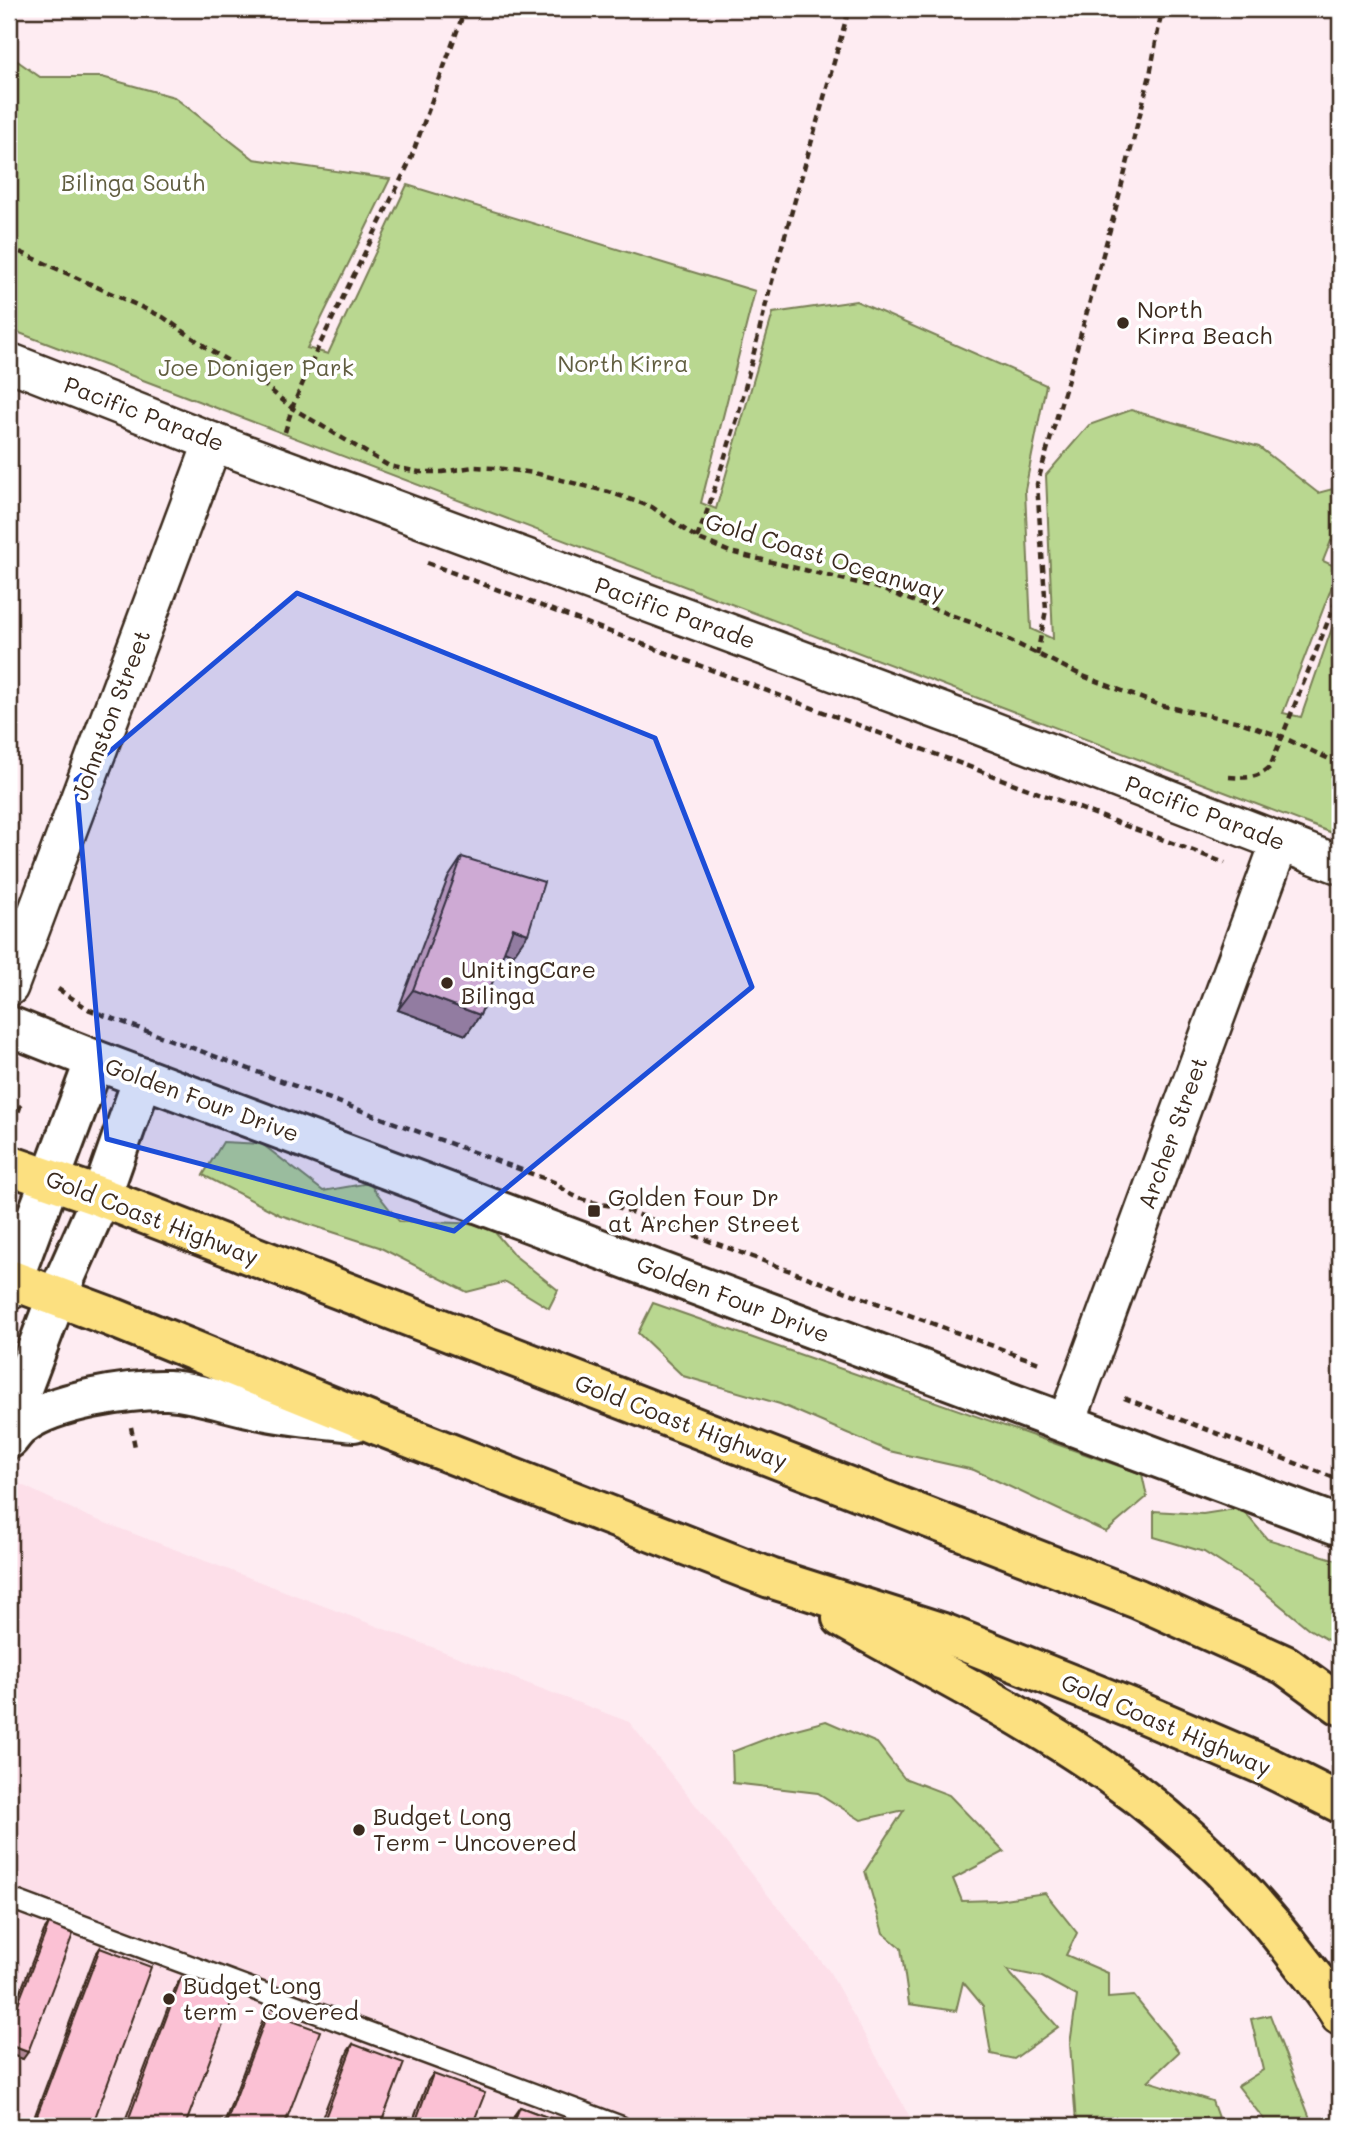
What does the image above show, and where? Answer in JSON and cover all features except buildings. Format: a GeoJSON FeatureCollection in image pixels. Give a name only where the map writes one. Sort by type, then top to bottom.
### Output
{"type":"FeatureCollection","features":[{"type":"Feature","properties":{"kind":"highway","name":"Gold Coast Highway"},"geometry":{"type":"LineString","coordinates":[[9,1165],[101,1197],[1126,1594],[1285,1665],[1340,1705]]}},
{"type":"Feature","properties":{"kind":"highway","name":"Gold Coast Highway"},"geometry":{"type":"LineString","coordinates":[[10,1283],[57,1296],[770,1578],[943,1633],[1135,1710],[1268,1767],[1340,1803]]}},
{"type":"Feature","properties":{"kind":"highway"},"geometry":{"type":"LineString","coordinates":[[770,1578],[1026,1721],[1079,1753],[1127,1787],[1178,1828],[1224,1871],[1271,1922],[1340,2015]]}},
{"type":"Feature","properties":{"kind":"highway"},"geometry":{"type":"LineString","coordinates":[[1285,1665],[1340,1685]]}},
{"type":"Feature","properties":{"kind":"street","name":"Pacific Parade"},"geometry":{"type":"LineString","coordinates":[[9,362],[214,442],[975,724],[1340,865]]}},
{"type":"Feature","properties":{"kind":"street","name":"Johnston Street"},"geometry":{"type":"LineString","coordinates":[[9,987],[214,442]]}},
{"type":"Feature","properties":{"kind":"street","name":"Archer Street"},"geometry":{"type":"LineString","coordinates":[[1066,1424],[1280,842]]}},
{"type":"Feature","properties":{"kind":"street","name":"Golden Four Drive"},"geometry":{"type":"LineString","coordinates":[[9,1026],[1340,1526]]}},
{"type":"Feature","properties":{"kind":"street"},"geometry":{"type":"LineString","coordinates":[[10,1283],[52,1179],[95,1060]]}},
{"type":"Feature","properties":{"kind":"street"},"geometry":{"type":"LineString","coordinates":[[9,1423],[57,1296],[101,1197],[143,1078]]}},
{"type":"Feature","properties":{"kind":"street"},"geometry":{"type":"LineString","coordinates":[[9,1439],[23,1424],[46,1411],[125,1392],[193,1393],[253,1409],[380,1426]]}},
{"type":"Feature","properties":{"kind":"lane"},"geometry":{"type":"LineString","coordinates":[[14,1900],[620,2126]]}},
{"type":"Feature","properties":{"kind":"path"},"geometry":{"type":"LineString","coordinates":[[284,434],[292,408],[317,351],[410,161],[465,9]]}},
{"type":"Feature","properties":{"kind":"path"},"geometry":{"type":"LineString","coordinates":[[697,538],[738,416],[769,292],[849,9]]}},
{"type":"Feature","properties":{"kind":"path"},"geometry":{"type":"LineString","coordinates":[[1038,654],[1046,610],[1037,484],[1117,202],[1150,75],[1162,9]]}},
{"type":"Feature","properties":{"kind":"path","name":"Gold Coast Oceanway"},"geometry":{"type":"LineString","coordinates":[[9,247],[163,317],[213,352],[251,374],[292,408],[389,466],[419,472],[442,472],[473,467],[535,474],[612,493],[652,507],[697,538],[730,552],[875,587],[978,625],[1083,677],[1159,705],[1240,722],[1282,737],[1340,764]]}},
{"type":"Feature","properties":{"kind":"path","name":"Pacific Parade"},"geometry":{"type":"LineString","coordinates":[[418,559],[1225,863]]}},
{"type":"Feature","properties":{"kind":"path"},"geometry":{"type":"LineString","coordinates":[[1229,777],[1253,778],[1262,775],[1270,767],[1340,592]]}},
{"type":"Feature","properties":{"kind":"path","name":"Golden Four Drive"},"geometry":{"type":"LineString","coordinates":[[58,989],[90,1010],[554,1182],[569,1194],[594,1204],[615,1206],[1039,1363]]}},
{"type":"Feature","properties":{"kind":"path"},"geometry":{"type":"LineString","coordinates":[[9,1098],[20,1107],[17,1116]]}},
{"type":"Feature","properties":{"kind":"path"},"geometry":{"type":"LineString","coordinates":[[1124,1398],[1340,1480]]}},
{"type":"Feature","properties":{"kind":"highlighted area"},"geometry":{"type":"Polygon","coordinates":[[[297,593],[655,738],[752,987],[454,1231],[107,1139],[76,780],[297,593]]]}},
{"type":"Feature","properties":{"kind":"shaded area","name":"Budget Long Term - Uncovered"},"geometry":{"type":"Polygon","coordinates":[[[9,1479],[87,1516],[629,1722],[829,1971],[915,2126],[9,2126],[9,1479]]]}},
{"type":"Feature","properties":{"kind":"green space"},"geometry":{"type":"Polygon","coordinates":[[[9,55],[40,77],[102,77],[174,97],[254,159],[390,179],[307,348],[328,354],[407,185],[755,291],[701,503],[716,509],[773,313],[856,301],[1046,385],[1025,490],[1031,629],[1053,639],[1046,475],[1089,425],[1131,410],[1259,447],[1318,493],[1340,487],[1340,544],[1331,541],[1323,561],[1339,568],[1283,713],[1301,717],[1340,605],[1340,836],[9,329],[9,55]]]}},
{"type":"Feature","properties":{"kind":"green space"},"geometry":{"type":"Polygon","coordinates":[[[223,1142],[262,1144],[323,1191],[369,1183],[399,1221],[488,1224],[514,1255],[558,1290],[549,1308],[506,1282],[467,1292],[379,1247],[280,1215],[203,1175],[223,1142]]]}},
{"type":"Feature","properties":{"kind":"green space"},"geometry":{"type":"Polygon","coordinates":[[[653,1303],[1142,1474],[1147,1497],[1106,1532],[974,1470],[889,1451],[780,1404],[683,1376],[638,1333],[653,1303]]]}},
{"type":"Feature","properties":{"kind":"green space"},"geometry":{"type":"Polygon","coordinates":[[[1241,1508],[1267,1539],[1340,1561],[1340,1647],[1309,1629],[1257,1586],[1204,1552],[1154,1537],[1154,1511],[1203,1514],[1241,1508]]]}},
{"type":"Feature","properties":{"kind":"green space"},"geometry":{"type":"Polygon","coordinates":[[[826,1721],[877,1743],[904,1778],[949,1795],[1004,1852],[953,1879],[962,1901],[997,1900],[1045,1893],[1077,1933],[1066,1955],[1108,1973],[1108,1998],[1134,1996],[1179,2052],[1148,2081],[1212,2101],[1221,2126],[1094,2126],[1076,2123],[1070,2044],[1077,1996],[1042,1977],[1007,1970],[1058,2027],[1014,2059],[991,2054],[983,2006],[963,1982],[956,2011],[909,2004],[901,1948],[883,1933],[865,1871],[904,1810],[861,1820],[818,1793],[733,1783],[732,1752],[781,1733],[826,1721]]]}},
{"type":"Feature","properties":{"kind":"green space"},"geometry":{"type":"Polygon","coordinates":[[[1270,2015],[1313,2126],[1269,2126],[1238,2086],[1263,2070],[1251,2019],[1270,2015]]]}},
{"type":"Feature","properties":{"kind":"place","name":"North Kirra Beach"},"geometry":{"type":"Point","coordinates":[1123,323]}},
{"type":"Feature","properties":{"kind":"place","name":"UnitingCare Bilinga"},"geometry":{"type":"Point","coordinates":[447,983]}},
{"type":"Feature","properties":{"kind":"place","name":"Golden Four Dr at Archer Street"},"geometry":{"type":"Point","coordinates":[594,1211]}},
{"type":"Feature","properties":{"kind":"place","name":"Budget Long Term - Uncovered"},"geometry":{"type":"Point","coordinates":[359,1830]}},
{"type":"Feature","properties":{"kind":"place","name":"Budget Long term - Covered"},"geometry":{"type":"Point","coordinates":[169,1999]}},
{"type":"Feature","properties":{"kind":"park label","name":"Bilinga South"},"geometry":{"type":"Point","coordinates":[133,183]}},
{"type":"Feature","properties":{"kind":"park label","name":"North Kirra"},"geometry":{"type":"Point","coordinates":[623,364]}},
{"type":"Feature","properties":{"kind":"park label","name":"Joe Doniger Park"},"geometry":{"type":"Point","coordinates":[256,368]}}]}
